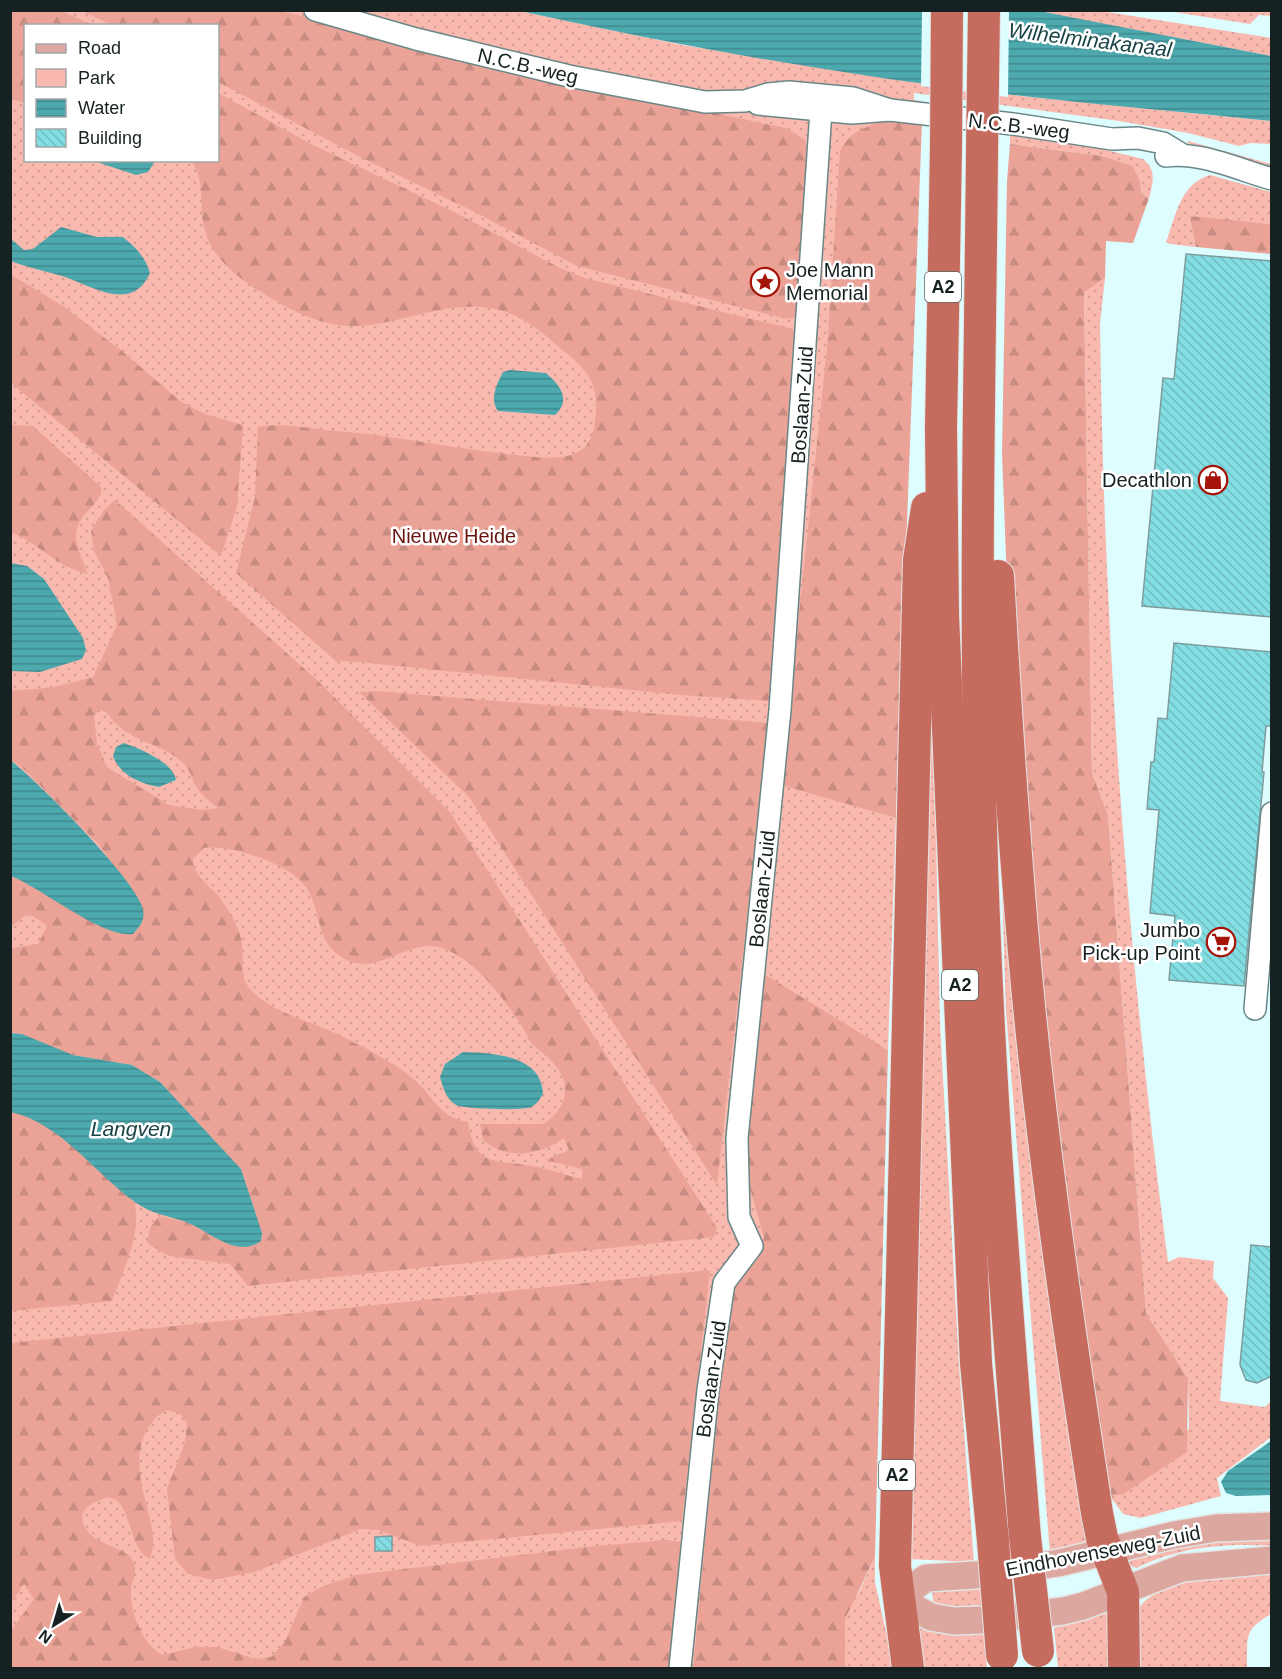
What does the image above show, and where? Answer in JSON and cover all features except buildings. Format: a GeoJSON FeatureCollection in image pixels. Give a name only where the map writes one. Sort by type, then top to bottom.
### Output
{"type":"FeatureCollection","features":[{"type":"Feature","properties":{"kind":"highway","name":"A2"},"geometry":{"type":"LineString","coordinates":[[947,10],[941,428],[943,615],[976,1363],[1002,1662]]}},
{"type":"Feature","properties":{"kind":"highway","name":"A2"},"geometry":{"type":"LineString","coordinates":[[984,10],[980,427],[981,838],[993,1112],[1025,1537],[1038,1660]]}},
{"type":"Feature","properties":{"kind":"highway","name":"A2"},"geometry":{"type":"LineString","coordinates":[[980,427],[997,543],[1014,837],[1029,1006],[1079,1401],[1097,1513],[1108,1553]]}},
{"type":"Feature","properties":{"kind":"highway","name":"A2"},"geometry":{"type":"LineString","coordinates":[[908,1668],[898,1599],[896,1527],[919,560],[941,428]]}},
{"type":"Feature","properties":{"kind":"highway"},"geometry":{"type":"LineString","coordinates":[[1108,1553],[1123,1592],[1124,1668]]}},
{"type":"Feature","properties":{"kind":"main road","name":"Eindhovenseweg-Zuid"},"geometry":{"type":"LineString","coordinates":[[1272,1526],[1216,1528],[1174,1535],[1108,1553],[976,1575],[926,1578],[898,1599],[931,1617],[972,1620],[1063,1611],[1123,1592],[1182,1568],[1272,1560]]}},
{"type":"Feature","properties":{"kind":"street","name":"N.C.B.-weg"},"geometry":{"type":"LineString","coordinates":[[315,10],[416,39],[569,76],[705,102],[745,101],[767,106],[821,103],[861,113],[890,110],[1013,124],[1112,139],[1135,152],[1161,156],[1180,154],[1272,179]]}},
{"type":"Feature","properties":{"kind":"street","name":"Boslaan-Zuid"},"geometry":{"type":"LineString","coordinates":[[680,1668],[708,1390],[724,1283],[752,1246],[739,1217],[737,1138],[780,710],[821,103]]}},
{"type":"Feature","properties":{"kind":"street"},"geometry":{"type":"LineString","coordinates":[[1255,1009],[1272,813]]}},
{"type":"Feature","properties":{"kind":"green space"},"geometry":{"type":"Polygon","coordinates":[[[1271,10],[1271,16],[1259,15],[1250,24],[1167,11],[1271,10]]]}},
{"type":"Feature","properties":{"kind":"green space"},"geometry":{"type":"Polygon","coordinates":[[[10,11],[61,11],[91,24],[24,24],[24,103],[11,99],[10,11]]]}},
{"type":"Feature","properties":{"kind":"green space","name":"Nieuwe Heide"},"geometry":{"type":"Polygon","coordinates":[[[11,11],[520,11],[683,45],[853,73],[1012,95],[1271,121],[1271,144],[1251,143],[1239,146],[1188,133],[1119,121],[914,93],[914,100],[922,101],[917,104],[886,815],[896,818],[888,1050],[878,1044],[858,1594],[875,1557],[875,1582],[894,1668],[11,1668],[11,11]]]}},
{"type":"Feature","properties":{"kind":"green space"},"geometry":{"type":"Polygon","coordinates":[[[82,11],[279,11],[709,108],[719,114],[786,128],[805,140],[812,169],[800,316],[787,319],[577,266],[471,210],[360,157],[219,83],[219,24],[110,24],[82,11]]]}},
{"type":"Feature","properties":{"kind":"green space"},"geometry":{"type":"Polygon","coordinates":[[[1034,11],[1101,11],[1271,38],[1271,56],[1034,11]]]}},
{"type":"Feature","properties":{"kind":"green space"},"geometry":{"type":"Polygon","coordinates":[[[219,94],[311,144],[452,211],[560,268],[585,278],[793,329],[795,334],[781,581],[770,701],[681,695],[359,662],[339,661],[338,663],[236,573],[255,497],[258,427],[297,426],[552,458],[575,453],[586,445],[593,433],[596,400],[589,377],[579,364],[534,327],[499,310],[464,307],[378,324],[350,326],[319,321],[267,296],[229,268],[211,245],[205,230],[198,173],[192,162],[219,162],[219,94]]]}},
{"type":"Feature","properties":{"kind":"green space"},"geometry":{"type":"Polygon","coordinates":[[[888,118],[922,121],[896,818],[781,785],[827,347],[840,151],[854,134],[888,118]]]}},
{"type":"Feature","properties":{"kind":"green space"},"geometry":{"type":"Polygon","coordinates":[[[1010,133],[1066,140],[1143,159],[1152,172],[1153,182],[1149,198],[1142,195],[1140,181],[1133,166],[1101,156],[1010,144],[1010,133]]]}},
{"type":"Feature","properties":{"kind":"green space"},"geometry":{"type":"Polygon","coordinates":[[[1188,141],[1271,164],[1271,166],[1187,143],[1188,141]]]}},
{"type":"Feature","properties":{"kind":"green space"},"geometry":{"type":"Polygon","coordinates":[[[1010,144],[1102,156],[1133,166],[1140,181],[1142,195],[1149,198],[1133,243],[1106,241],[1105,278],[1084,292],[1092,773],[1108,815],[1146,1313],[1188,1378],[1187,1452],[1123,1494],[1109,1495],[1036,990],[1012,712],[1002,453],[1007,181],[1010,144]]]}},
{"type":"Feature","properties":{"kind":"green space"},"geometry":{"type":"Polygon","coordinates":[[[1210,175],[1271,192],[1271,224],[1189,217],[1196,247],[1166,242],[1176,211],[1186,193],[1200,179],[1210,175]]]}},
{"type":"Feature","properties":{"kind":"green space"},"geometry":{"type":"Polygon","coordinates":[[[1189,216],[1271,224],[1271,254],[1196,247],[1189,216]]]}},
{"type":"Feature","properties":{"kind":"green space"},"geometry":{"type":"Polygon","coordinates":[[[10,274],[63,306],[122,351],[180,401],[205,414],[243,425],[237,507],[221,556],[11,383],[10,274]]]}},
{"type":"Feature","properties":{"kind":"green space"},"geometry":{"type":"Polygon","coordinates":[[[1105,278],[1100,323],[1102,441],[1112,676],[1141,1028],[1168,1262],[1179,1257],[1214,1261],[1213,1278],[1228,1298],[1220,1401],[1265,1407],[1272,1400],[1271,1437],[1217,1478],[1221,1496],[1141,1518],[1123,1514],[1109,1495],[1189,1429],[1188,1378],[1146,1313],[1108,815],[1092,773],[1084,291],[1105,278]]]}},
{"type":"Feature","properties":{"kind":"green space"},"geometry":{"type":"Polygon","coordinates":[[[11,425],[33,426],[101,487],[99,498],[81,519],[76,532],[78,548],[88,574],[57,561],[11,532],[11,425]]]}},
{"type":"Feature","properties":{"kind":"green space"},"geometry":{"type":"Polygon","coordinates":[[[115,500],[317,680],[450,812],[717,1228],[714,1237],[248,1286],[230,1264],[169,1256],[147,1243],[150,1228],[159,1216],[186,1222],[224,1242],[262,1233],[241,1169],[160,1082],[132,1065],[73,1055],[22,1034],[11,1032],[11,948],[38,944],[47,926],[33,916],[26,915],[11,927],[11,876],[31,884],[81,914],[141,904],[99,845],[26,771],[11,760],[11,691],[55,687],[93,677],[117,625],[108,578],[94,551],[91,531],[104,510],[115,500]],[[99,710],[94,716],[97,744],[107,767],[169,805],[201,810],[218,808],[200,792],[187,767],[175,756],[134,737],[115,723],[106,712],[99,710]],[[204,848],[193,858],[194,865],[203,880],[220,898],[235,923],[242,946],[244,979],[252,991],[282,1011],[361,1046],[403,1071],[419,1084],[439,1108],[459,1120],[468,1122],[476,1147],[489,1159],[538,1167],[582,1179],[582,1169],[546,1160],[569,1150],[564,1138],[545,1148],[524,1153],[502,1151],[483,1140],[480,1124],[544,1124],[554,1116],[564,1100],[565,1088],[558,1069],[531,1042],[507,1005],[476,969],[452,952],[439,947],[427,946],[367,964],[355,963],[343,958],[328,944],[309,892],[291,873],[262,858],[246,853],[230,849],[204,848]]]}},
{"type":"Feature","properties":{"kind":"green space"},"geometry":{"type":"Polygon","coordinates":[[[929,510],[940,1023],[959,1365],[974,1562],[907,1559],[929,510]]]}},
{"type":"Feature","properties":{"kind":"green space"},"geometry":{"type":"Polygon","coordinates":[[[994,642],[1098,1545],[1050,1553],[1006,1011],[994,642]]]}},
{"type":"Feature","properties":{"kind":"green space"},"geometry":{"type":"Polygon","coordinates":[[[376,691],[769,723],[717,1185],[469,797],[359,692],[376,691]]]}},
{"type":"Feature","properties":{"kind":"green space"},"geometry":{"type":"Polygon","coordinates":[[[759,971],[888,1050],[875,1557],[845,1619],[845,1668],[693,1668],[728,1303],[736,1281],[758,1259],[764,1237],[741,1158],[759,971]]]}},
{"type":"Feature","properties":{"kind":"green space"},"geometry":{"type":"Polygon","coordinates":[[[11,1112],[46,1126],[77,1149],[134,1202],[136,1214],[133,1240],[112,1301],[11,1311],[11,1112]]]}},
{"type":"Feature","properties":{"kind":"green space"},"geometry":{"type":"Polygon","coordinates":[[[710,1270],[682,1521],[421,1546],[378,1530],[361,1529],[254,1572],[213,1580],[188,1574],[175,1559],[167,1489],[185,1442],[187,1423],[180,1414],[168,1410],[150,1425],[142,1442],[139,1461],[152,1532],[153,1547],[149,1559],[139,1549],[126,1514],[116,1500],[109,1498],[97,1501],[91,1504],[82,1515],[84,1526],[90,1534],[132,1559],[135,1570],[131,1598],[135,1617],[143,1636],[163,1655],[195,1647],[217,1647],[256,1659],[271,1657],[285,1642],[304,1597],[323,1586],[356,1575],[586,1547],[664,1540],[682,1542],[673,1668],[11,1668],[11,1631],[34,1599],[24,1584],[11,1603],[11,1343],[710,1270]]]}},
{"type":"Feature","properties":{"kind":"green space"},"geometry":{"type":"Polygon","coordinates":[[[1271,1537],[1271,1546],[1237,1545],[1202,1548],[1169,1555],[1137,1568],[1130,1566],[1128,1561],[1134,1556],[1185,1540],[1271,1537]]]}},
{"type":"Feature","properties":{"kind":"green space"},"geometry":{"type":"Polygon","coordinates":[[[1271,1575],[1271,1614],[1255,1625],[1248,1636],[1247,1668],[1135,1668],[1134,1618],[1142,1604],[1156,1593],[1194,1580],[1271,1575]]]}},
{"type":"Feature","properties":{"kind":"green space"},"geometry":{"type":"Polygon","coordinates":[[[981,1579],[983,1605],[944,1607],[933,1601],[932,1591],[981,1579]]]}},
{"type":"Feature","properties":{"kind":"green space"},"geometry":{"type":"Polygon","coordinates":[[[1107,1613],[1108,1668],[1058,1668],[1054,1628],[1107,1613]]]}},
{"type":"Feature","properties":{"kind":"green space"},"geometry":{"type":"Polygon","coordinates":[[[983,1624],[987,1668],[922,1668],[915,1626],[955,1627],[983,1624]]]}},
{"type":"Feature","properties":{"kind":"water","name":"Wilhelminakanaal"},"geometry":{"type":"Polygon","coordinates":[[[1034,10],[1271,56],[1271,121],[1045,99],[827,70],[642,37],[520,11],[1034,10]]]}},
{"type":"Feature","properties":{"kind":"water"},"geometry":{"type":"Polygon","coordinates":[[[97,162],[154,162],[148,172],[136,175],[97,162]]]}},
{"type":"Feature","properties":{"kind":"water"},"geometry":{"type":"Polygon","coordinates":[[[61,227],[97,237],[123,237],[139,252],[150,273],[142,285],[133,292],[112,294],[11,261],[11,239],[24,250],[33,249],[61,227]]]}},
{"type":"Feature","properties":{"kind":"water"},"geometry":{"type":"Polygon","coordinates":[[[510,370],[546,373],[551,378],[560,388],[563,399],[555,415],[498,411],[494,397],[498,381],[503,372],[510,370]]]}},
{"type":"Feature","properties":{"kind":"water"},"geometry":{"type":"Polygon","coordinates":[[[11,563],[27,566],[44,579],[83,638],[86,650],[82,659],[40,672],[11,671],[11,563]]]}},
{"type":"Feature","properties":{"kind":"water"},"geometry":{"type":"Polygon","coordinates":[[[124,743],[162,762],[174,773],[176,780],[159,787],[145,784],[126,773],[116,763],[113,756],[116,747],[124,743]]]}},
{"type":"Feature","properties":{"kind":"water"},"geometry":{"type":"Polygon","coordinates":[[[10,760],[41,787],[85,832],[124,878],[143,910],[143,920],[133,934],[106,929],[11,876],[10,760]]]}},
{"type":"Feature","properties":{"kind":"water","name":"Langven"},"geometry":{"type":"Polygon","coordinates":[[[10,1033],[22,1034],[73,1055],[132,1065],[160,1082],[241,1169],[262,1233],[261,1241],[252,1246],[232,1245],[186,1222],[148,1210],[120,1190],[62,1138],[29,1118],[11,1112],[10,1033]]]}},
{"type":"Feature","properties":{"kind":"water"},"geometry":{"type":"Polygon","coordinates":[[[463,1052],[501,1055],[525,1064],[541,1081],[543,1094],[535,1104],[526,1108],[481,1108],[456,1105],[447,1096],[440,1077],[445,1064],[463,1052]]]}},
{"type":"Feature","properties":{"kind":"water"},"geometry":{"type":"Polygon","coordinates":[[[1271,1441],[1271,1495],[1236,1496],[1226,1493],[1221,1482],[1228,1471],[1271,1441]]]}},
{"type":"Feature","properties":{"kind":"pier"},"geometry":{"type":"Polygon","coordinates":[[[922,11],[1009,11],[1008,97],[921,86],[922,11]]]}},
{"type":"Feature","properties":{"kind":"place","name":"Joe Mann Memorial"},"geometry":{"type":"Point","coordinates":[765,282]}},
{"type":"Feature","properties":{"kind":"place","name":"Decathlon"},"geometry":{"type":"Point","coordinates":[1213,480]}},
{"type":"Feature","properties":{"kind":"place","name":"Jumbo Pick-up Point"},"geometry":{"type":"Point","coordinates":[1221,942]}}]}
